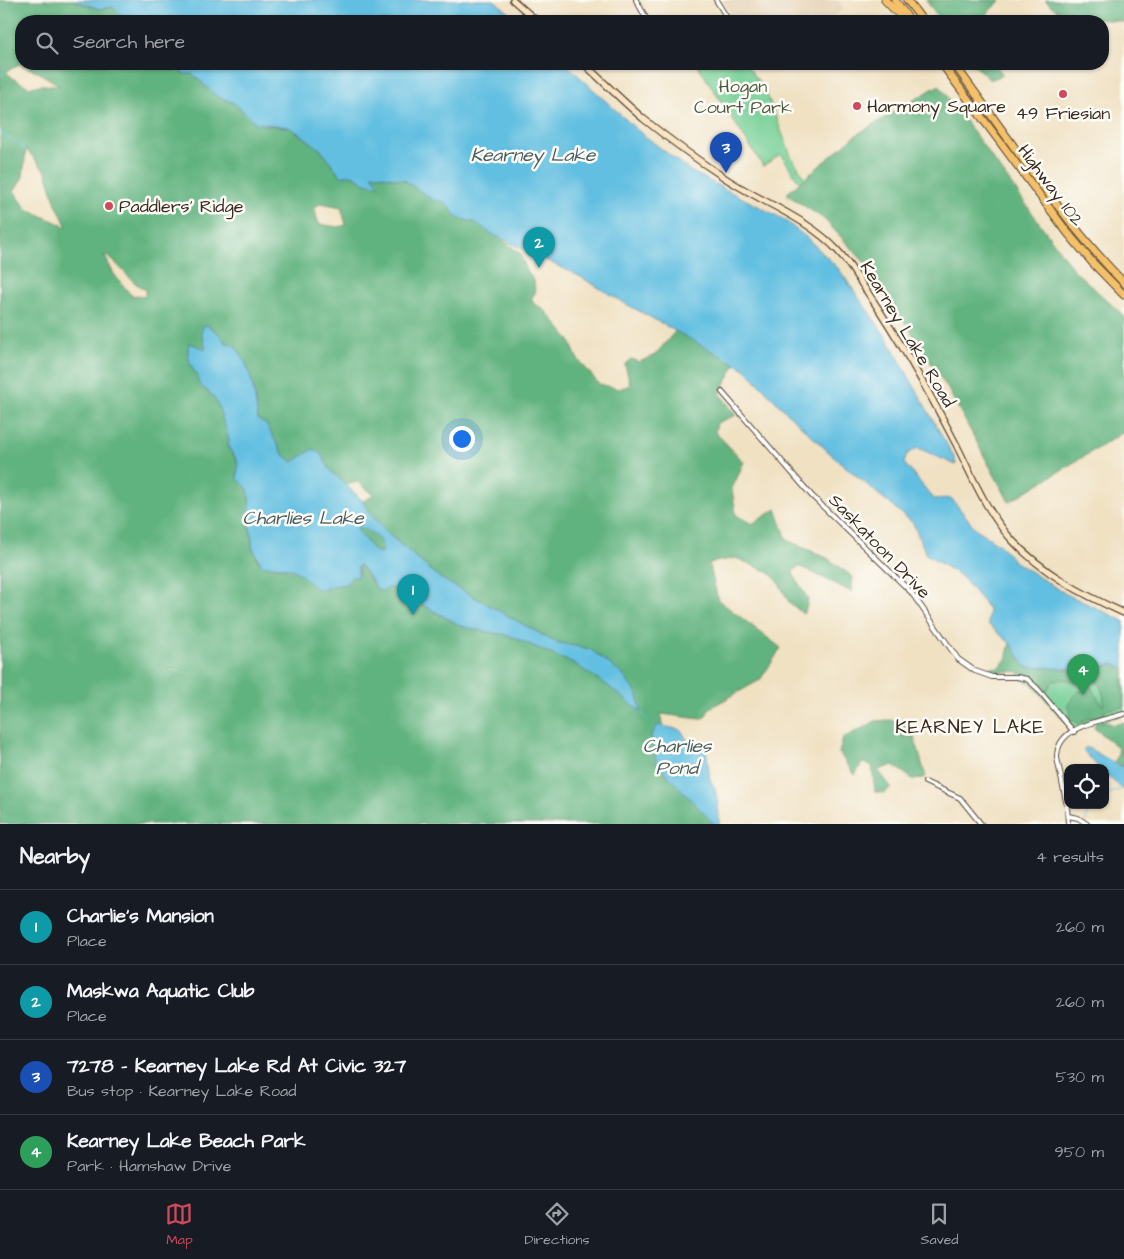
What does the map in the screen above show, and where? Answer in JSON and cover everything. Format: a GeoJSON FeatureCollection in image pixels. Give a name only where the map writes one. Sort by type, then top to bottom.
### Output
{"type":"FeatureCollection","features":[{"type":"Feature","properties":{"kind":"highway"},"geometry":{"type":"LineString","coordinates":[[886,0],[900,15]]}},
{"type":"Feature","properties":{"kind":"highway"},"geometry":{"type":"LineString","coordinates":[[894,0],[905,15]]}},
{"type":"Feature","properties":{"kind":"highway"},"geometry":{"type":"LineString","coordinates":[[907,0],[919,15]]}},
{"type":"Feature","properties":{"kind":"highway"},"geometry":{"type":"LineString","coordinates":[[912,0],[921,15]]}},
{"type":"Feature","properties":{"kind":"highway","name":"Highway 102"},"geometry":{"type":"LineString","coordinates":[[946,70],[1067,232],[1092,262],[1124,295]]}},
{"type":"Feature","properties":{"kind":"highway","name":"Highway 102"},"geometry":{"type":"LineString","coordinates":[[958,70],[1074,227],[1098,257],[1124,284]]}},
{"type":"Feature","properties":{"kind":"main road"},"geometry":{"type":"LineString","coordinates":[[513,0],[530,15]]}},
{"type":"Feature","properties":{"kind":"main road","name":"Kearney Lake Road"},"geometry":{"type":"LineString","coordinates":[[592,70],[645,120],[698,159],[723,177],[808,225],[832,245],[845,260],[891,327],[926,386],[984,500],[1000,526],[1021,549],[1046,571],[1075,589],[1124,613]]}},
{"type":"Feature","properties":{"kind":"street"},"geometry":{"type":"LineString","coordinates":[[636,0],[644,15]]}},
{"type":"Feature","properties":{"kind":"street"},"geometry":{"type":"LineString","coordinates":[[716,0],[725,15]]}},
{"type":"Feature","properties":{"kind":"street","name":"Saskatoon Drive"},"geometry":{"type":"LineString","coordinates":[[722,392],[812,496],[911,592],[958,659],[974,671],[992,678],[1016,677],[1027,679],[1037,688],[1074,732]]}},
{"type":"Feature","properties":{"kind":"street"},"geometry":{"type":"LineString","coordinates":[[1068,824],[1057,753],[1060,744],[1064,737],[1088,724],[1124,714]]}},
{"type":"Feature","properties":{"kind":"street"},"geometry":{"type":"LineString","coordinates":[[925,782],[962,799],[981,824]]}},
{"type":"Feature","properties":{"kind":"street"},"geometry":{"type":"LineString","coordinates":[[1068,816],[1078,818],[1085,823]]}},
{"type":"Feature","properties":{"kind":"shaded area"},"geometry":{"type":"Polygon","coordinates":[[[722,0],[838,0],[844,9],[834,15],[732,15],[722,0]]]}},
{"type":"Feature","properties":{"kind":"green space"},"geometry":{"type":"Polygon","coordinates":[[[0,0],[73,0],[99,9],[112,7],[120,15],[15,15],[15,66],[6,72],[29,87],[43,85],[60,86],[33,70],[179,70],[183,74],[193,74],[216,96],[234,103],[249,116],[264,125],[288,127],[300,134],[320,149],[340,175],[350,174],[360,179],[373,176],[373,174],[404,180],[427,196],[447,204],[460,219],[474,222],[484,227],[520,253],[526,269],[534,281],[535,293],[531,299],[535,305],[543,308],[569,339],[577,358],[599,384],[619,389],[630,385],[625,364],[631,359],[639,362],[655,355],[678,328],[736,363],[720,394],[736,415],[717,423],[715,432],[744,462],[732,489],[736,515],[752,524],[776,509],[787,540],[827,558],[853,577],[852,592],[799,566],[792,572],[808,599],[803,614],[789,602],[777,580],[768,572],[736,558],[709,563],[718,600],[781,648],[760,680],[710,708],[705,717],[700,719],[661,714],[662,726],[658,725],[651,735],[714,824],[0,824],[0,0]],[[26,149],[23,177],[14,191],[27,209],[67,227],[56,204],[46,172],[26,149]],[[321,203],[314,208],[319,224],[338,227],[346,225],[341,207],[321,203]],[[104,255],[114,274],[131,295],[145,297],[145,289],[134,282],[110,258],[104,255]],[[208,325],[201,333],[206,349],[189,344],[189,361],[203,388],[213,397],[218,405],[229,440],[228,447],[238,464],[237,478],[248,489],[250,506],[248,524],[252,535],[252,547],[258,561],[275,567],[289,568],[321,590],[347,584],[352,577],[358,577],[358,566],[360,565],[374,585],[392,588],[463,627],[511,636],[576,665],[607,685],[640,711],[638,695],[622,674],[590,649],[555,642],[440,578],[387,533],[372,516],[363,501],[374,495],[358,482],[346,485],[330,470],[321,454],[313,449],[293,462],[282,453],[266,424],[258,421],[252,380],[240,353],[233,344],[226,343],[208,325]]]}},
{"type":"Feature","properties":{"kind":"green space"},"geometry":{"type":"Polygon","coordinates":[[[926,0],[1001,0],[988,12],[988,15],[936,15],[926,0]]]}},
{"type":"Feature","properties":{"kind":"green space"},"geometry":{"type":"Polygon","coordinates":[[[1045,0],[1124,0],[1124,22],[1109,20],[1109,15],[1069,15],[1053,8],[1045,0]]]}},
{"type":"Feature","properties":{"kind":"green space","name":"Hogan Court Park"},"geometry":{"type":"Polygon","coordinates":[[[701,70],[750,70],[766,92],[791,156],[807,181],[801,185],[781,154],[763,166],[701,70]]]}},
{"type":"Feature","properties":{"kind":"green space"},"geometry":{"type":"Polygon","coordinates":[[[979,70],[999,70],[1003,75],[990,80],[979,70]]]}},
{"type":"Feature","properties":{"kind":"green space"},"geometry":{"type":"Polygon","coordinates":[[[939,85],[1073,269],[1124,316],[1124,432],[1009,502],[948,389],[869,267],[824,219],[786,194],[856,135],[939,85]]]}},
{"type":"Feature","properties":{"kind":"green space"},"geometry":{"type":"Polygon","coordinates":[[[357,525],[378,538],[382,547],[382,553],[374,551],[359,532],[357,525]]]}},
{"type":"Feature","properties":{"kind":"green space"},"geometry":{"type":"Polygon","coordinates":[[[1010,643],[1027,667],[1075,669],[1077,673],[1086,679],[1103,706],[1103,693],[1090,674],[1091,671],[1113,664],[1124,668],[1124,707],[1105,710],[1104,715],[1089,718],[1078,724],[1075,721],[1071,721],[1069,717],[1071,712],[1067,706],[1078,691],[1081,692],[1083,688],[1074,681],[1053,681],[1047,691],[1028,675],[1022,673],[992,673],[990,667],[999,668],[1006,659],[1010,643]]]}},
{"type":"Feature","properties":{"kind":"green space"},"geometry":{"type":"Polygon","coordinates":[[[1113,664],[1124,668],[1124,715],[1095,722],[1074,732],[1032,684],[1017,677],[1026,667],[1075,669],[1088,672],[1113,664]]]}},
{"type":"Feature","properties":{"kind":"green space"},"geometry":{"type":"Polygon","coordinates":[[[891,720],[905,724],[903,737],[914,736],[926,777],[914,780],[893,765],[878,770],[891,787],[885,793],[875,792],[872,765],[862,763],[855,775],[839,753],[843,738],[876,721],[891,720]]]}},
{"type":"Feature","properties":{"kind":"green space"},"geometry":{"type":"Polygon","coordinates":[[[1104,721],[1114,725],[1124,722],[1124,767],[1115,761],[1119,748],[1094,728],[1096,723],[1104,721]]]}},
{"type":"Feature","properties":{"kind":"water"},"geometry":{"type":"Polygon","coordinates":[[[73,0],[494,0],[512,15],[120,15],[112,7],[99,9],[73,0]]]}},
{"type":"Feature","properties":{"kind":"water","name":"Kearney Lake"},"geometry":{"type":"Polygon","coordinates":[[[180,70],[572,70],[636,129],[690,171],[783,219],[807,238],[838,268],[887,338],[955,459],[956,465],[918,448],[907,454],[904,463],[934,499],[951,498],[976,529],[1001,546],[1015,562],[1066,594],[1124,621],[1124,668],[1113,664],[1089,672],[1080,672],[1075,669],[1026,667],[1010,643],[988,624],[989,609],[962,577],[926,554],[913,523],[834,457],[783,409],[745,369],[579,276],[492,234],[474,222],[457,218],[447,204],[441,201],[434,201],[404,180],[373,174],[379,184],[374,185],[352,175],[342,177],[320,149],[300,134],[288,127],[256,123],[234,103],[216,96],[193,74],[184,74],[180,70]]]}},
{"type":"Feature","properties":{"kind":"water","name":"Charlies Lake"},"geometry":{"type":"Polygon","coordinates":[[[207,325],[218,333],[226,343],[233,344],[240,353],[252,380],[258,420],[266,424],[282,453],[293,462],[313,449],[321,454],[330,470],[363,501],[372,516],[387,533],[440,578],[555,642],[590,649],[622,674],[638,695],[641,712],[607,685],[576,665],[511,636],[463,627],[392,588],[379,591],[360,565],[358,566],[358,577],[352,577],[347,584],[321,590],[315,588],[292,569],[262,566],[252,547],[252,535],[247,519],[250,506],[248,489],[237,478],[237,461],[229,447],[229,440],[218,405],[212,395],[198,382],[198,376],[189,361],[189,343],[206,349],[201,333],[203,326],[207,325]],[[357,526],[359,532],[374,551],[382,553],[382,547],[378,538],[357,526]]]}},
{"type":"Feature","properties":{"kind":"water","name":"Charlies Pond"},"geometry":{"type":"Polygon","coordinates":[[[658,725],[681,730],[687,740],[706,749],[710,780],[715,788],[719,824],[714,824],[657,764],[651,735],[658,725]]]}},
{"type":"Feature","properties":{"kind":"water"},"geometry":{"type":"Polygon","coordinates":[[[1086,747],[1124,768],[1124,790],[1109,777],[1109,764],[1095,764],[1083,750],[1086,747]]]}},
{"type":"Feature","properties":{"kind":"waterway"},"geometry":{"type":"LineString","coordinates":[[0,76],[6,72]]}},
{"type":"Feature","properties":{"kind":"waterway"},"geometry":{"type":"LineString","coordinates":[[0,132],[25,149]]}},
{"type":"Feature","properties":{"kind":"waterway"},"geometry":{"type":"LineString","coordinates":[[641,712],[655,729]]}},
{"type":"Feature","properties":{"kind":"waterway"},"geometry":{"type":"LineString","coordinates":[[1109,794],[1122,789]]}},
{"type":"Feature","properties":{"kind":"waterway"},"geometry":{"type":"LineString","coordinates":[[1086,821],[1088,809]]}},
{"type":"Feature","properties":{"kind":"place","name":"49 Friesian"},"geometry":{"type":"Point","coordinates":[1063,94]}},
{"type":"Feature","properties":{"kind":"place","name":"Harmony Square"},"geometry":{"type":"Point","coordinates":[857,106]}},
{"type":"Feature","properties":{"kind":"place","name":"7278 - Kearney Lake Rd At Civic 327"},"geometry":{"type":"Point","coordinates":[726,173]}},
{"type":"Feature","properties":{"kind":"place","name":"Paddlers' Ridge"},"geometry":{"type":"Point","coordinates":[109,206]}},
{"type":"Feature","properties":{"kind":"place","name":"Maskwa Aquatic Club"},"geometry":{"type":"Point","coordinates":[539,268]}},
{"type":"Feature","properties":{"kind":"place","name":"Charlie's Mansion"},"geometry":{"type":"Point","coordinates":[413,615]}},
{"type":"Feature","properties":{"kind":"place","name":"Kearney Lake Beach Park"},"geometry":{"type":"Point","coordinates":[1083,695]}},
{"type":"Feature","properties":{"kind":"district","name":"KEARNEY LAKE"},"geometry":{"type":"Point","coordinates":[970,726]}}]}
